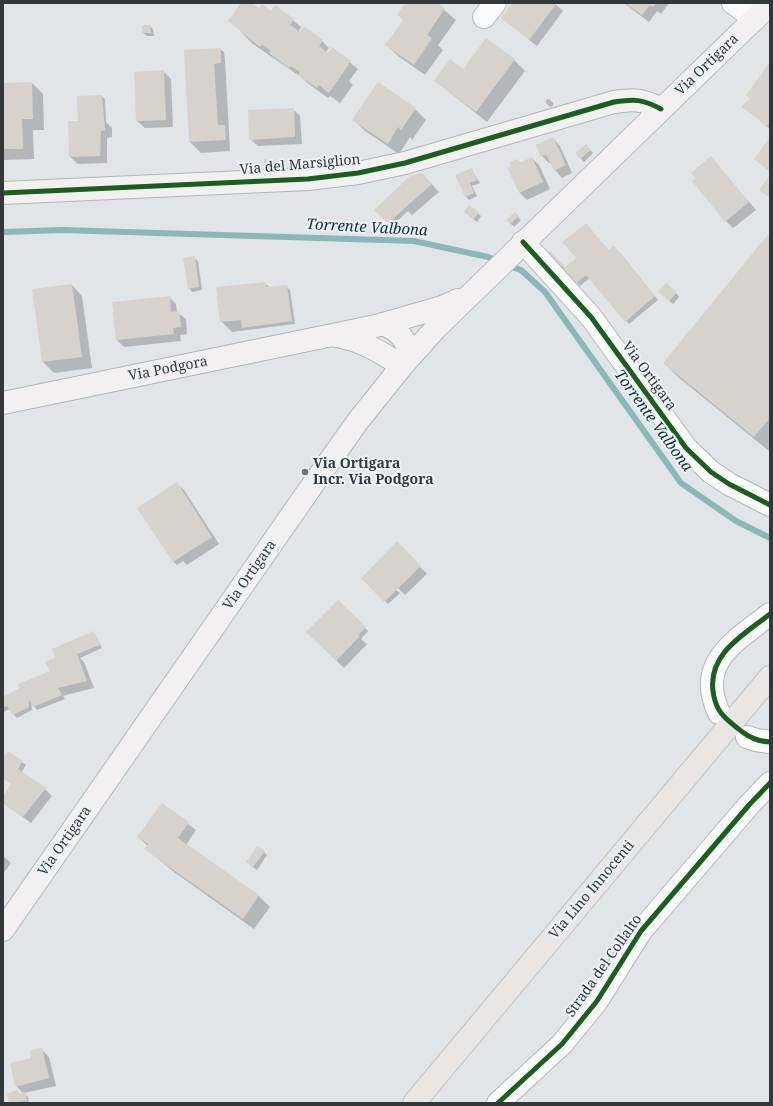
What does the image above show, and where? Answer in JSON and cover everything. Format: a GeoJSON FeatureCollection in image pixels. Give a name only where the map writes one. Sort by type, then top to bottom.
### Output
{"type":"FeatureCollection","features":[{"type":"Feature","properties":{"kind":"main road","name":"Via Ortigara"},"geometry":{"type":"LineString","coordinates":[[3,930],[309,490],[358,421],[406,361],[476,287],[762,11]]}},
{"type":"Feature","properties":{"kind":"main road","name":"Via del Marsiglion"},"geometry":{"type":"LineString","coordinates":[[3,193],[308,179],[358,173],[405,163],[614,102],[630,100],[646,101],[661,109]]}},
{"type":"Feature","properties":{"kind":"main road","name":"Via Podgora"},"geometry":{"type":"LineString","coordinates":[[3,402],[333,336],[442,307],[476,287]]}},
{"type":"Feature","properties":{"kind":"main road"},"geometry":{"type":"LineString","coordinates":[[382,324],[391,327],[402,336],[407,344],[406,361]]}},
{"type":"Feature","properties":{"kind":"main road","name":"Via Podgora"},"geometry":{"type":"LineString","coordinates":[[333,336],[352,338],[406,361]]}},
{"type":"Feature","properties":{"kind":"main road","name":"Via Lino Innocenti"},"geometry":{"type":"LineString","coordinates":[[414,1103],[770,677]]}},
{"type":"Feature","properties":{"kind":"street"},"geometry":{"type":"LineString","coordinates":[[733,3],[762,11]]}},
{"type":"Feature","properties":{"kind":"street","name":"Via Ortigara"},"geometry":{"type":"LineString","coordinates":[[518,247],[591,317],[686,448],[698,461],[729,484],[770,505]]}},
{"type":"Feature","properties":{"kind":"street"},"geometry":{"type":"LineString","coordinates":[[719,714],[716,706],[712,679],[719,658],[733,642],[770,614]]}},
{"type":"Feature","properties":{"kind":"street"},"geometry":{"type":"LineString","coordinates":[[747,737],[770,742]]}},
{"type":"Feature","properties":{"kind":"street","name":"Strada del Collalto"},"geometry":{"type":"LineString","coordinates":[[498,1103],[562,1044],[597,1001],[641,932],[749,805],[770,783]]}},
{"type":"Feature","properties":{"kind":"building"},"geometry":{"type":"Polygon","coordinates":[[[241,3],[252,3],[259,8],[262,4],[271,11],[275,5],[294,19],[290,25],[300,32],[304,26],[323,40],[319,46],[328,53],[332,47],[351,61],[329,93],[319,85],[317,88],[298,75],[300,72],[291,66],[289,68],[269,53],[271,51],[262,45],[260,47],[228,21],[241,3]]]}},
{"type":"Feature","properties":{"kind":"building"},"geometry":{"type":"Polygon","coordinates":[[[405,3],[438,3],[445,8],[427,35],[432,38],[414,65],[385,45],[404,19],[397,15],[405,3]]]}},
{"type":"Feature","properties":{"kind":"building"},"geometry":{"type":"Polygon","coordinates":[[[512,3],[557,3],[529,40],[501,18],[512,3]]]}},
{"type":"Feature","properties":{"kind":"building"},"geometry":{"type":"Polygon","coordinates":[[[625,3],[657,3],[653,7],[650,5],[642,15],[625,3]]]}},
{"type":"Feature","properties":{"kind":"building"},"geometry":{"type":"Polygon","coordinates":[[[142,25],[150,25],[151,33],[142,33],[142,25]]]}},
{"type":"Feature","properties":{"kind":"building"},"geometry":{"type":"Polygon","coordinates":[[[486,38],[515,59],[476,112],[434,81],[450,59],[463,69],[486,38]]]}},
{"type":"Feature","properties":{"kind":"building"},"geometry":{"type":"Polygon","coordinates":[[[221,48],[221,63],[214,64],[218,125],[225,125],[226,140],[189,142],[184,50],[221,48]]]}},
{"type":"Feature","properties":{"kind":"building"},"geometry":{"type":"Polygon","coordinates":[[[770,62],[770,122],[767,126],[742,107],[750,98],[746,95],[770,62]]]}},
{"type":"Feature","properties":{"kind":"building"},"geometry":{"type":"Polygon","coordinates":[[[164,70],[166,120],[136,121],[134,72],[164,70]]]}},
{"type":"Feature","properties":{"kind":"building"},"geometry":{"type":"Polygon","coordinates":[[[32,82],[33,119],[22,119],[23,149],[3,149],[3,83],[32,82]]]}},
{"type":"Feature","properties":{"kind":"building"},"geometry":{"type":"Polygon","coordinates":[[[378,82],[416,108],[401,130],[398,127],[388,144],[352,120],[378,82]]]}},
{"type":"Feature","properties":{"kind":"building"},"geometry":{"type":"Polygon","coordinates":[[[102,95],[105,130],[101,131],[100,156],[69,157],[68,121],[78,121],[77,96],[102,95]]]}},
{"type":"Feature","properties":{"kind":"building"},"geometry":{"type":"Polygon","coordinates":[[[294,108],[295,137],[249,140],[248,110],[294,108]]]}},
{"type":"Feature","properties":{"kind":"building"},"geometry":{"type":"Polygon","coordinates":[[[553,137],[566,165],[554,171],[546,154],[541,157],[536,145],[553,137]]]}},
{"type":"Feature","properties":{"kind":"building"},"geometry":{"type":"Polygon","coordinates":[[[770,137],[770,172],[754,159],[770,137]]]}},
{"type":"Feature","properties":{"kind":"building"},"geometry":{"type":"Polygon","coordinates":[[[586,144],[591,150],[580,159],[575,153],[586,144]]]}},
{"type":"Feature","properties":{"kind":"building"},"geometry":{"type":"Polygon","coordinates":[[[711,156],[749,202],[725,222],[692,181],[695,178],[691,173],[711,156]]]}},
{"type":"Feature","properties":{"kind":"building"},"geometry":{"type":"Polygon","coordinates":[[[532,157],[543,182],[519,193],[507,168],[511,166],[509,162],[518,159],[519,163],[532,157]]]}},
{"type":"Feature","properties":{"kind":"building"},"geometry":{"type":"Polygon","coordinates":[[[264,159],[273,159],[273,164],[264,165],[264,159]]]}},
{"type":"Feature","properties":{"kind":"building"},"geometry":{"type":"Polygon","coordinates":[[[472,168],[477,180],[470,183],[474,193],[465,197],[455,175],[472,168]]]}},
{"type":"Feature","properties":{"kind":"building"},"geometry":{"type":"Polygon","coordinates":[[[422,173],[432,184],[388,223],[374,210],[410,176],[422,173]]]}},
{"type":"Feature","properties":{"kind":"building"},"geometry":{"type":"Polygon","coordinates":[[[770,175],[770,198],[759,190],[770,175]]]}},
{"type":"Feature","properties":{"kind":"building"},"geometry":{"type":"Polygon","coordinates":[[[469,205],[479,212],[474,219],[464,212],[469,205]]]}},
{"type":"Feature","properties":{"kind":"building"},"geometry":{"type":"Polygon","coordinates":[[[515,212],[519,216],[510,224],[506,220],[515,212]]]}},
{"type":"Feature","properties":{"kind":"building"},"geometry":{"type":"Polygon","coordinates":[[[586,223],[608,250],[614,246],[655,296],[625,322],[586,275],[575,284],[563,269],[576,258],[562,242],[586,223]]]}},
{"type":"Feature","properties":{"kind":"building"},"geometry":{"type":"Polygon","coordinates":[[[770,232],[770,418],[754,437],[663,363],[770,232]]]}},
{"type":"Feature","properties":{"kind":"building"},"geometry":{"type":"Polygon","coordinates":[[[550,251],[564,266],[559,270],[545,256],[550,251]]]}},
{"type":"Feature","properties":{"kind":"building"},"geometry":{"type":"Polygon","coordinates":[[[195,256],[199,287],[188,289],[183,258],[195,256]]]}},
{"type":"Feature","properties":{"kind":"building"},"geometry":{"type":"Polygon","coordinates":[[[266,282],[266,287],[287,285],[292,321],[242,328],[241,320],[220,322],[216,287],[266,282]]]}},
{"type":"Feature","properties":{"kind":"building"},"geometry":{"type":"Polygon","coordinates":[[[666,283],[677,292],[669,301],[658,292],[666,283]]]}},
{"type":"Feature","properties":{"kind":"building"},"geometry":{"type":"Polygon","coordinates":[[[72,284],[82,357],[42,362],[32,289],[72,284]]]}},
{"type":"Feature","properties":{"kind":"building"},"geometry":{"type":"Polygon","coordinates":[[[170,296],[171,312],[179,311],[181,327],[173,328],[174,334],[116,340],[112,302],[170,296]]]}},
{"type":"Feature","properties":{"kind":"building"},"geometry":{"type":"Polygon","coordinates":[[[177,482],[212,537],[173,562],[137,508],[177,482]]]}},
{"type":"Feature","properties":{"kind":"building"},"geometry":{"type":"Polygon","coordinates":[[[397,541],[421,566],[384,602],[361,578],[397,541]]]}},
{"type":"Feature","properties":{"kind":"building"},"geometry":{"type":"Polygon","coordinates":[[[338,600],[366,627],[358,635],[360,636],[336,661],[306,632],[338,600]]]}},
{"type":"Feature","properties":{"kind":"building"},"geometry":{"type":"Polygon","coordinates":[[[94,631],[100,645],[77,654],[87,681],[58,688],[62,695],[33,707],[29,699],[29,707],[13,715],[7,706],[3,707],[3,697],[20,688],[18,684],[50,671],[45,662],[55,658],[52,649],[94,631]]]}},
{"type":"Feature","properties":{"kind":"building"},"geometry":{"type":"Polygon","coordinates":[[[8,751],[23,761],[18,769],[46,788],[23,817],[3,803],[3,797],[11,784],[3,778],[3,758],[8,751]]]}},
{"type":"Feature","properties":{"kind":"building"},"geometry":{"type":"Polygon","coordinates":[[[162,803],[189,822],[178,838],[259,895],[243,919],[144,849],[148,844],[137,837],[162,803]]]}},
{"type":"Feature","properties":{"kind":"building"},"geometry":{"type":"Polygon","coordinates":[[[257,846],[265,851],[253,867],[246,862],[257,846]]]}},
{"type":"Feature","properties":{"kind":"building"},"geometry":{"type":"Polygon","coordinates":[[[42,1048],[49,1078],[15,1087],[10,1063],[31,1058],[30,1050],[42,1048]]]}},
{"type":"Feature","properties":{"kind":"building"},"geometry":{"type":"Polygon","coordinates":[[[18,1090],[19,1094],[25,1092],[27,1101],[9,1103],[7,1093],[18,1090]]]}},
{"type":"Feature","properties":{"kind":"waterway","name":"Torrente Valbona"},"geometry":{"type":"LineString","coordinates":[[3,232],[62,230],[414,241],[488,257],[499,261]]}},
{"type":"Feature","properties":{"kind":"waterway","name":"Torrente Valbona"},"geometry":{"type":"LineString","coordinates":[[507,265],[521,270],[545,292],[681,483],[736,521],[770,538]]}},
{"type":"Feature","properties":{"kind":"cycle path"},"geometry":{"type":"LineString","coordinates":[[3,193],[308,179],[358,173],[405,163],[614,102],[628,100],[638,101],[649,103],[661,109]]}},
{"type":"Feature","properties":{"kind":"cycle path"},"geometry":{"type":"LineString","coordinates":[[523,242],[591,317],[686,448],[711,472],[729,484],[770,505]]}},
{"type":"Feature","properties":{"kind":"cycle path"},"geometry":{"type":"LineString","coordinates":[[770,614],[730,646],[722,655],[716,666],[713,678],[715,700],[718,708],[726,719],[748,736],[758,740],[770,742]]}},
{"type":"Feature","properties":{"kind":"cycle path"},"geometry":{"type":"LineString","coordinates":[[498,1103],[562,1044],[597,1001],[641,931],[749,805],[770,783]]}},
{"type":"Feature","properties":{"kind":"place","name":"Via Ortigara Incr. Via Podgora"},"geometry":{"type":"Point","coordinates":[305,472]}}]}
